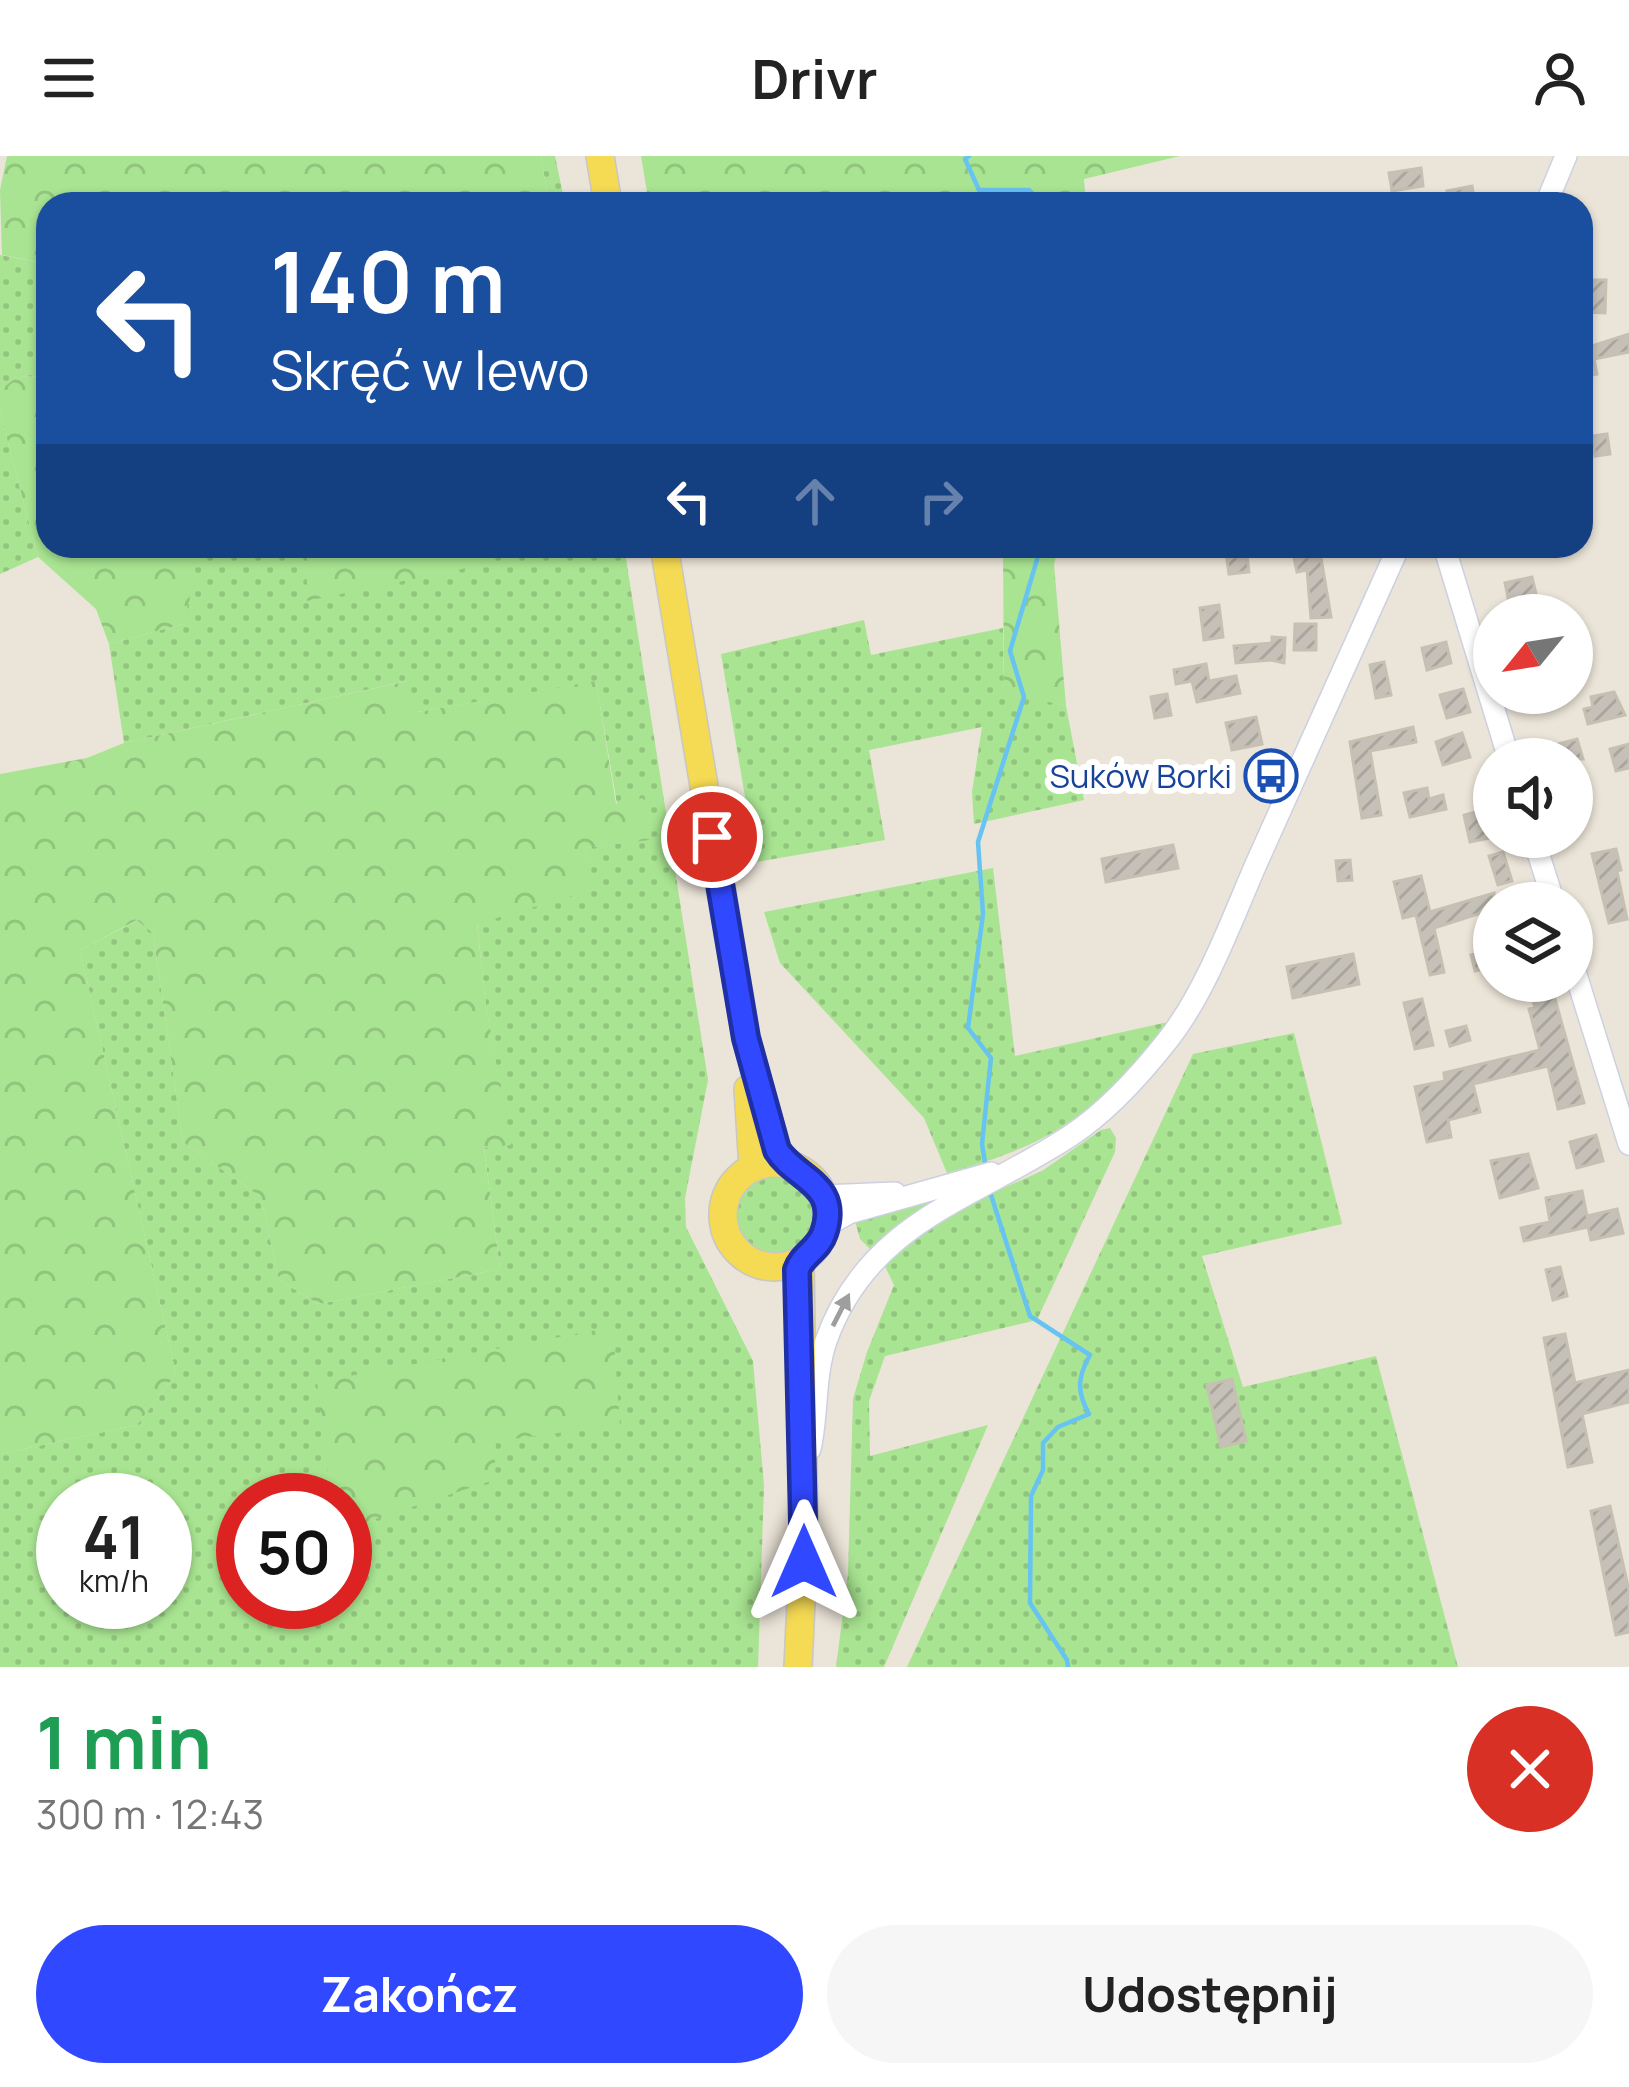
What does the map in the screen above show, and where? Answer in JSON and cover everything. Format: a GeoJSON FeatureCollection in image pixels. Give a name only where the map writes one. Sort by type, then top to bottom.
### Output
{"type":"FeatureCollection","features":[{"type":"Feature","properties":{"kind":"main road"},"geometry":{"type":"LineString","coordinates":[[600,156],[606,192]]}},
{"type":"Feature","properties":{"kind":"main road"},"geometry":{"type":"LineString","coordinates":[[666,558],[746,1038],[777,1150],[786,1165]]}},
{"type":"Feature","properties":{"kind":"main road"},"geometry":{"type":"LineString","coordinates":[[746,1038],[753,1168]]}},
{"type":"Feature","properties":{"kind":"main road"},"geometry":{"type":"LineString","coordinates":[[786,1165],[809,1175],[824,1196],[826,1225],[818,1246],[800,1262],[769,1267],[739,1253],[724,1224],[729,1191],[753,1168],[786,1165]]}},
{"type":"Feature","properties":{"kind":"main road"},"geometry":{"type":"LineString","coordinates":[[798,1667],[804,1479],[800,1262]]}},
{"type":"Feature","properties":{"kind":"main road"},"geometry":{"type":"LineString","coordinates":[[769,1267],[800,1398]]}},
{"type":"Feature","properties":{"kind":"street"},"geometry":{"type":"LineString","coordinates":[[1551,192],[1567,156]]}},
{"type":"Feature","properties":{"kind":"street"},"geometry":{"type":"LineString","coordinates":[[804,1479],[824,1346],[843,1301],[873,1260],[938,1208],[1090,1121],[1175,1030],[1221,944],[1394,558]]}},
{"type":"Feature","properties":{"kind":"street"},"geometry":{"type":"LineString","coordinates":[[1448,558],[1503,738]]}},
{"type":"Feature","properties":{"kind":"street"},"geometry":{"type":"LineString","coordinates":[[1585,1002],[1629,1144]]}},
{"type":"Feature","properties":{"kind":"street"},"geometry":{"type":"LineString","coordinates":[[826,1225],[914,1193],[987,1179]]}},
{"type":"Feature","properties":{"kind":"street"},"geometry":{"type":"LineString","coordinates":[[824,1196],[914,1193]]}},
{"type":"Feature","properties":{"kind":"green space"},"geometry":{"type":"Polygon","coordinates":[[[7,156],[541,156],[547,192],[36,192],[36,262],[2,255],[0,190],[7,156]]]}},
{"type":"Feature","properties":{"kind":"green space"},"geometry":{"type":"Polygon","coordinates":[[[541,156],[555,156],[562,192],[547,192],[541,156]]]}},
{"type":"Feature","properties":{"kind":"green space"},"geometry":{"type":"Polygon","coordinates":[[[641,156],[1180,156],[1084,179],[1085,192],[647,192],[641,156]]]}},
{"type":"Feature","properties":{"kind":"green space"},"geometry":{"type":"Polygon","coordinates":[[[0,255],[36,262],[36,376],[17,377],[0,390],[0,255]]]}},
{"type":"Feature","properties":{"kind":"green space"},"geometry":{"type":"Polygon","coordinates":[[[36,376],[36,549],[0,412],[0,390],[17,377],[36,376]]]}},
{"type":"Feature","properties":{"kind":"green space"},"geometry":{"type":"Polygon","coordinates":[[[0,412],[36,558],[0,574],[0,412]]]}},
{"type":"Feature","properties":{"kind":"green space"},"geometry":{"type":"Polygon","coordinates":[[[39,558],[190,558],[191,594],[183,624],[109,644],[96,609],[39,558]]]}},
{"type":"Feature","properties":{"kind":"green space"},"geometry":{"type":"Polygon","coordinates":[[[188,558],[307,558],[307,600],[491,562],[491,558],[626,558],[708,1080],[685,1198],[686,1227],[753,1361],[764,1486],[758,1667],[0,1667],[0,1454],[137,1425],[176,1374],[80,950],[138,920],[153,933],[183,1142],[261,1197],[279,1280],[319,1304],[500,1269],[484,1147],[510,1145],[477,923],[594,889],[585,848],[649,839],[617,804],[596,682],[417,712],[407,681],[124,743],[109,644],[183,624],[188,558]]]}},
{"type":"Feature","properties":{"kind":"green space"},"geometry":{"type":"Polygon","coordinates":[[[307,558],[491,558],[491,563],[307,601],[307,558]]]}},
{"type":"Feature","properties":{"kind":"green space"},"geometry":{"type":"Polygon","coordinates":[[[1003,558],[1056,558],[1066,706],[1004,691],[1003,558]]]}},
{"type":"Feature","properties":{"kind":"green space"},"geometry":{"type":"Polygon","coordinates":[[[864,620],[871,655],[1003,628],[1004,690],[1066,706],[1084,800],[974,824],[972,792],[982,727],[869,750],[885,840],[756,862],[721,654],[864,620]]]}},
{"type":"Feature","properties":{"kind":"green space"},"geometry":{"type":"Polygon","coordinates":[[[408,681],[418,712],[596,681],[616,804],[643,798],[649,840],[585,848],[595,889],[477,924],[511,1145],[484,1148],[500,1269],[319,1304],[279,1280],[261,1197],[183,1142],[153,933],[137,920],[80,950],[176,1374],[137,1425],[0,1454],[0,774],[87,758],[124,743],[408,681]]]}},
{"type":"Feature","properties":{"kind":"green space"},"geometry":{"type":"Polygon","coordinates":[[[993,868],[1015,1056],[1168,1022],[1121,1079],[1072,1120],[1017,1150],[947,1173],[924,1118],[780,963],[764,912],[993,868]]]}},
{"type":"Feature","properties":{"kind":"green space"},"geometry":{"type":"Polygon","coordinates":[[[1294,1033],[1342,1224],[1202,1256],[1243,1387],[1376,1356],[1458,1667],[907,1667],[1193,1054],[1294,1033]]]}},
{"type":"Feature","properties":{"kind":"green space"},"geometry":{"type":"Polygon","coordinates":[[[1110,1128],[1116,1138],[1115,1152],[1037,1320],[885,1356],[869,1401],[870,1456],[988,1425],[884,1667],[836,1667],[848,1574],[853,1399],[894,1285],[882,1260],[967,1204],[1042,1171],[1110,1128]]]}},
{"type":"Feature","properties":{"kind":"green space"},"geometry":{"type":"Polygon","coordinates":[[[775,1175],[804,1187],[816,1216],[804,1245],[775,1257],[746,1245],[734,1216],[746,1187],[775,1175]]]}},
{"type":"Feature","properties":{"kind":"green space"},"geometry":{"type":"Polygon","coordinates":[[[932,1201],[872,1251],[860,1239],[855,1221],[932,1201]]]}},
{"type":"Feature","properties":{"kind":"green space"},"geometry":{"type":"Polygon","coordinates":[[[613,1327],[620,1425],[496,1441],[494,1480],[372,1520],[372,1473],[328,1473],[317,1382],[613,1327]]]}},
{"type":"Feature","properties":{"kind":"building"},"geometry":{"type":"Polygon","coordinates":[[[1421,168],[1423,186],[1392,191],[1389,173],[1421,168]]]}},
{"type":"Feature","properties":{"kind":"building"},"geometry":{"type":"Polygon","coordinates":[[[1472,186],[1473,192],[1447,192],[1472,186]]]}},
{"type":"Feature","properties":{"kind":"building"},"geometry":{"type":"Polygon","coordinates":[[[1593,280],[1606,280],[1605,313],[1593,312],[1593,280]]]}},
{"type":"Feature","properties":{"kind":"building"},"geometry":{"type":"Polygon","coordinates":[[[1629,334],[1629,352],[1594,359],[1597,374],[1593,375],[1593,346],[1629,334]]]}},
{"type":"Feature","properties":{"kind":"building"},"geometry":{"type":"Polygon","coordinates":[[[1607,434],[1610,454],[1595,456],[1593,436],[1607,434]]]}},
{"type":"Feature","properties":{"kind":"building"},"geometry":{"type":"Polygon","coordinates":[[[1227,558],[1247,558],[1249,572],[1229,574],[1227,558]]]}},
{"type":"Feature","properties":{"kind":"building"},"geometry":{"type":"Polygon","coordinates":[[[1294,558],[1321,558],[1331,617],[1311,618],[1307,570],[1297,572],[1294,558]]]}},
{"type":"Feature","properties":{"kind":"building"},"geometry":{"type":"Polygon","coordinates":[[[1532,577],[1536,594],[1507,594],[1505,583],[1532,577]]]}},
{"type":"Feature","properties":{"kind":"building"},"geometry":{"type":"Polygon","coordinates":[[[1219,605],[1223,637],[1204,640],[1200,608],[1219,605]]]}},
{"type":"Feature","properties":{"kind":"building"},"geometry":{"type":"Polygon","coordinates":[[[1295,624],[1316,624],[1316,650],[1294,650],[1295,624]]]}},
{"type":"Feature","properties":{"kind":"building"},"geometry":{"type":"Polygon","coordinates":[[[1272,637],[1285,638],[1284,663],[1236,663],[1234,646],[1272,643],[1272,637]]]}},
{"type":"Feature","properties":{"kind":"building"},"geometry":{"type":"Polygon","coordinates":[[[1446,642],[1451,663],[1427,670],[1422,648],[1446,642]]]}},
{"type":"Feature","properties":{"kind":"building"},"geometry":{"type":"Polygon","coordinates":[[[1384,662],[1391,695],[1376,698],[1370,665],[1384,662]]]}},
{"type":"Feature","properties":{"kind":"building"},"geometry":{"type":"Polygon","coordinates":[[[1206,664],[1209,681],[1236,676],[1240,693],[1197,702],[1192,681],[1176,684],[1174,670],[1206,664]]]}},
{"type":"Feature","properties":{"kind":"building"},"geometry":{"type":"Polygon","coordinates":[[[1463,689],[1470,712],[1447,718],[1440,695],[1463,689]]]}},
{"type":"Feature","properties":{"kind":"building"},"geometry":{"type":"Polygon","coordinates":[[[1614,692],[1625,715],[1588,724],[1585,714],[1593,714],[1593,697],[1614,692]]]}},
{"type":"Feature","properties":{"kind":"building"},"geometry":{"type":"Polygon","coordinates":[[[1167,694],[1171,715],[1155,718],[1151,697],[1167,694]]]}},
{"type":"Feature","properties":{"kind":"building"},"geometry":{"type":"Polygon","coordinates":[[[1256,717],[1262,744],[1232,750],[1226,723],[1256,717]]]}},
{"type":"Feature","properties":{"kind":"building"},"geometry":{"type":"Polygon","coordinates":[[[1413,727],[1416,742],[1370,751],[1381,815],[1362,818],[1350,742],[1413,727]]]}},
{"type":"Feature","properties":{"kind":"building"},"geometry":{"type":"Polygon","coordinates":[[[1462,733],[1470,757],[1443,765],[1436,742],[1462,733]]]}},
{"type":"Feature","properties":{"kind":"building"},"geometry":{"type":"Polygon","coordinates":[[[1629,744],[1629,768],[1616,771],[1610,749],[1629,744]]]}},
{"type":"Feature","properties":{"kind":"building"},"geometry":{"type":"Polygon","coordinates":[[[1427,788],[1429,799],[1443,795],[1446,809],[1410,817],[1404,793],[1427,788]]]}},
{"type":"Feature","properties":{"kind":"building"},"geometry":{"type":"Polygon","coordinates":[[[1473,813],[1473,841],[1470,842],[1464,815],[1473,813]]]}},
{"type":"Feature","properties":{"kind":"building"},"geometry":{"type":"Polygon","coordinates":[[[1173,845],[1178,868],[1106,882],[1102,859],[1173,845]]]}},
{"type":"Feature","properties":{"kind":"building"},"geometry":{"type":"Polygon","coordinates":[[[1616,849],[1627,919],[1609,923],[1593,854],[1616,849]]]}},
{"type":"Feature","properties":{"kind":"building"},"geometry":{"type":"Polygon","coordinates":[[[1490,858],[1505,858],[1512,881],[1497,882],[1490,858]]]}},
{"type":"Feature","properties":{"kind":"building"},"geometry":{"type":"Polygon","coordinates":[[[1350,860],[1352,880],[1338,881],[1336,861],[1350,860]]]}},
{"type":"Feature","properties":{"kind":"building"},"geometry":{"type":"Polygon","coordinates":[[[1421,876],[1430,912],[1473,899],[1473,916],[1434,928],[1444,972],[1430,975],[1416,915],[1403,918],[1394,882],[1421,876]]]}},
{"type":"Feature","properties":{"kind":"building"},"geometry":{"type":"Polygon","coordinates":[[[1353,954],[1359,984],[1293,998],[1287,967],[1353,954]]]}},
{"type":"Feature","properties":{"kind":"building"},"geometry":{"type":"Polygon","coordinates":[[[1422,999],[1433,1045],[1415,1049],[1404,1003],[1422,999]]]}},
{"type":"Feature","properties":{"kind":"building"},"geometry":{"type":"Polygon","coordinates":[[[1533,1002],[1556,1002],[1584,1103],[1558,1109],[1548,1066],[1473,1084],[1480,1112],[1448,1120],[1451,1137],[1427,1142],[1415,1087],[1445,1081],[1444,1073],[1540,1050],[1529,1009],[1535,1008],[1533,1002]]]}},
{"type":"Feature","properties":{"kind":"building"},"geometry":{"type":"Polygon","coordinates":[[[1466,1026],[1470,1040],[1450,1046],[1446,1031],[1466,1026]]]}},
{"type":"Feature","properties":{"kind":"building"},"geometry":{"type":"Polygon","coordinates":[[[1596,1135],[1603,1161],[1577,1168],[1570,1142],[1596,1135]]]}},
{"type":"Feature","properties":{"kind":"building"},"geometry":{"type":"Polygon","coordinates":[[[1528,1154],[1538,1188],[1500,1198],[1491,1161],[1528,1154]]]}},
{"type":"Feature","properties":{"kind":"building"},"geometry":{"type":"Polygon","coordinates":[[[1582,1191],[1587,1216],[1617,1209],[1623,1233],[1591,1240],[1588,1227],[1524,1241],[1521,1228],[1550,1222],[1546,1198],[1582,1191]]]}},
{"type":"Feature","properties":{"kind":"building"},"geometry":{"type":"Polygon","coordinates":[[[1560,1267],[1567,1296],[1553,1300],[1546,1270],[1560,1267]]]}},
{"type":"Feature","properties":{"kind":"building"},"geometry":{"type":"Polygon","coordinates":[[[1565,1334],[1575,1383],[1629,1370],[1629,1402],[1582,1414],[1592,1462],[1568,1467],[1544,1338],[1565,1334]]]}},
{"type":"Feature","properties":{"kind":"building"},"geometry":{"type":"Polygon","coordinates":[[[1232,1379],[1246,1441],[1221,1447],[1207,1385],[1232,1379]]]}},
{"type":"Feature","properties":{"kind":"building"},"geometry":{"type":"Polygon","coordinates":[[[1610,1506],[1629,1591],[1629,1632],[1616,1635],[1591,1511],[1610,1506]]]}},
{"type":"Feature","properties":{"kind":"waterway"},"geometry":{"type":"LineString","coordinates":[[969,156],[965,159],[979,190],[1031,192]]}},
{"type":"Feature","properties":{"kind":"waterway"},"geometry":{"type":"LineString","coordinates":[[986,1169],[982,1144],[991,1058],[968,1028],[983,914],[978,842],[1024,697],[1010,651],[1037,558]]}},
{"type":"Feature","properties":{"kind":"waterway"},"geometry":{"type":"LineString","coordinates":[[990,1192],[1030,1316],[1090,1355],[1080,1384],[1089,1414],[1058,1427],[1043,1443],[1043,1470],[1031,1496],[1030,1603],[1068,1667]]}},
{"type":"Feature","properties":{"kind":"place","name":"Suków Borki"},"geometry":{"type":"Point","coordinates":[1271,776]}},
{"type":"Feature","properties":{"kind":"route"},"geometry":{"type":"LineString","coordinates":[[712,837],[746,1038],[777,1150],[786,1165],[809,1175],[824,1196],[827,1210],[818,1246],[797,1270],[804,1562]]}}]}
